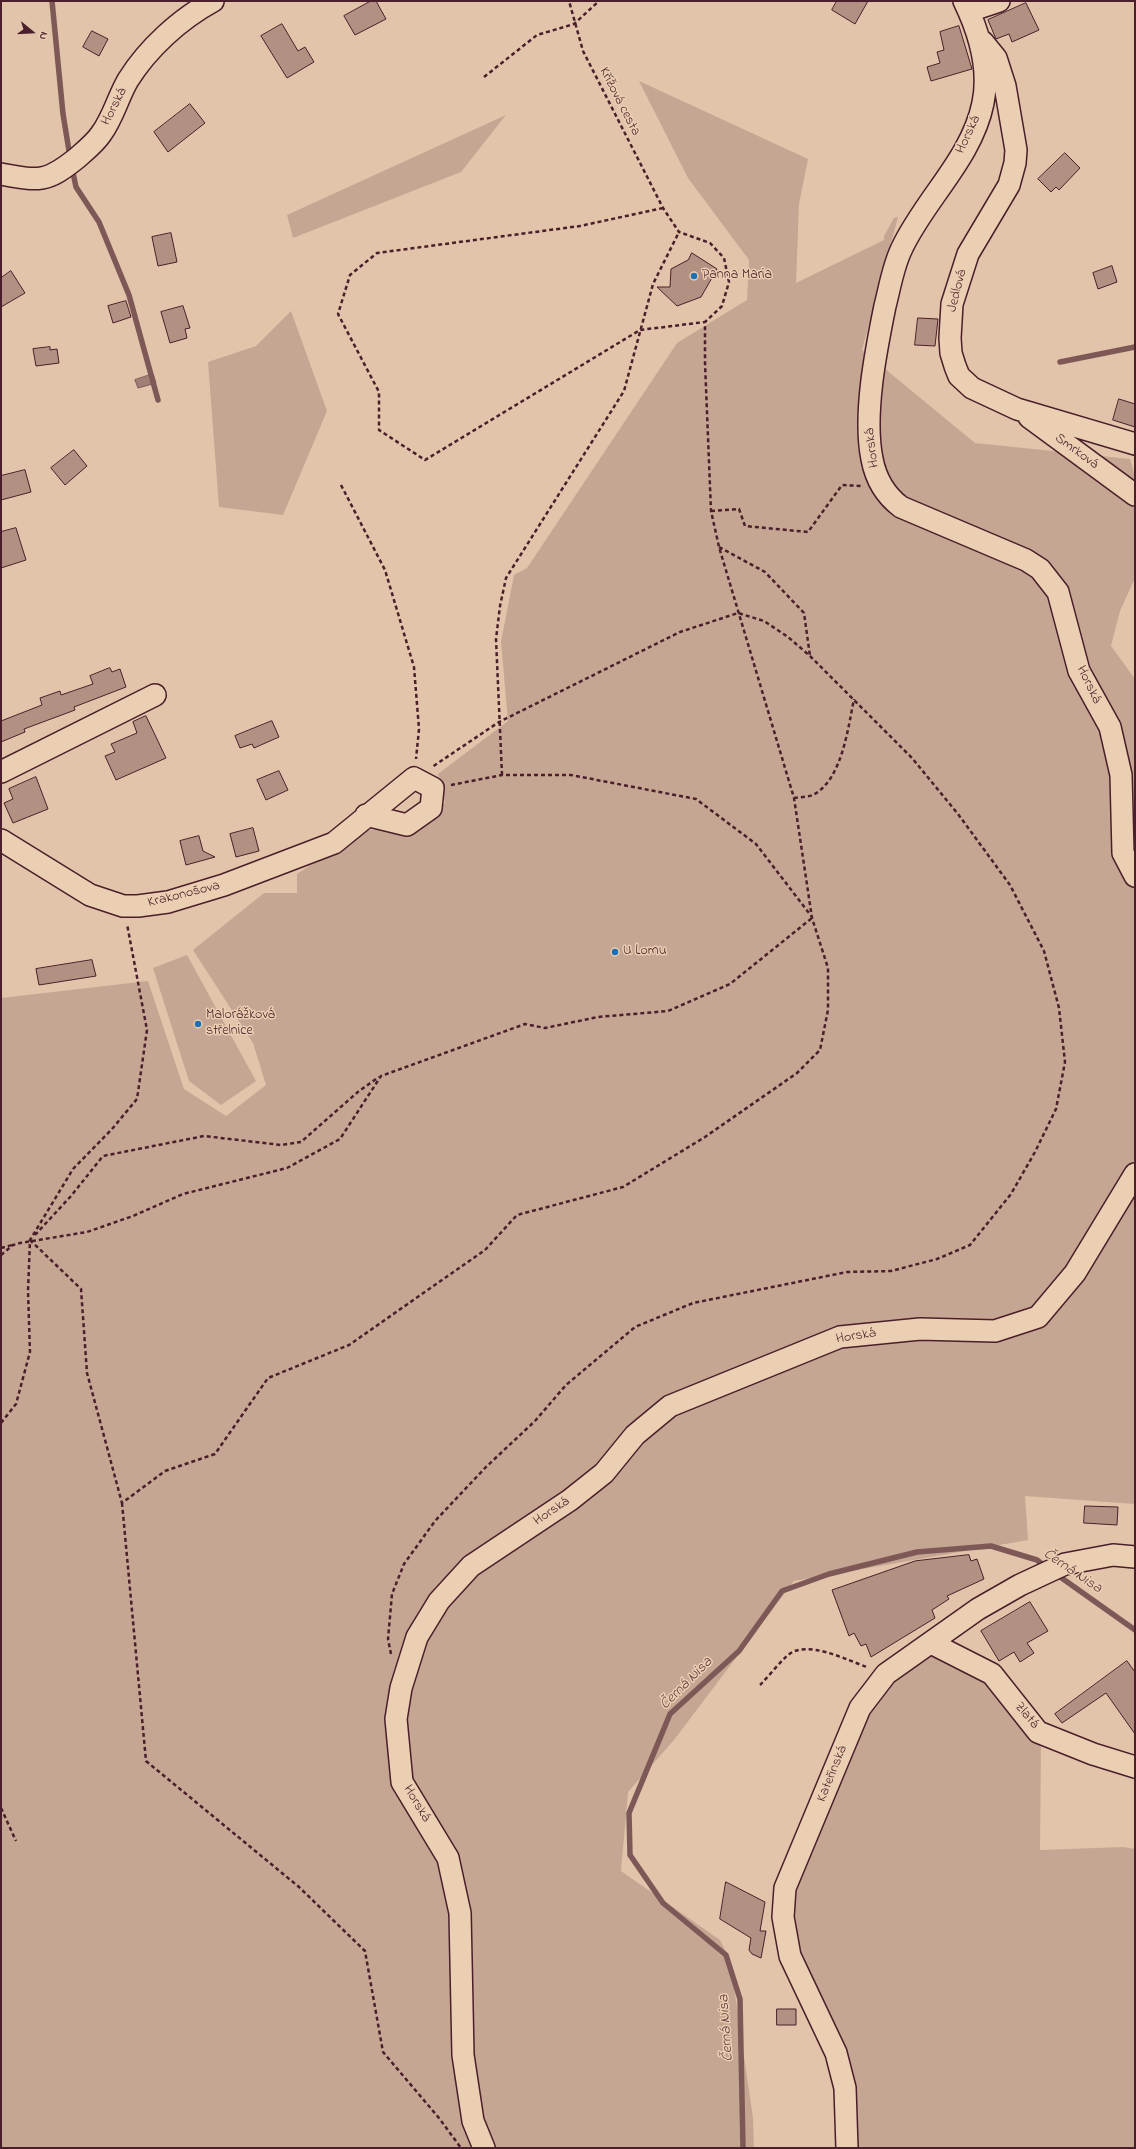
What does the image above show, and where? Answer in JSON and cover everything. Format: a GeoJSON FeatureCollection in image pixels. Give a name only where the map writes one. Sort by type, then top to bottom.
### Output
{"type":"FeatureCollection","features":[{"type":"Feature","properties":{"kind":"street","name":"Horská"},"geometry":{"type":"LineString","coordinates":[[1,174],[24,178],[46,178],[55,174],[71,163],[101,134],[129,79],[146,57],[186,18],[213,1]]}},
{"type":"Feature","properties":{"kind":"street"},"geometry":{"type":"LineString","coordinates":[[966,6],[999,1]]}},
{"type":"Feature","properties":{"kind":"street","name":"Horská"},"geometry":{"type":"LineString","coordinates":[[966,6],[978,36],[986,82],[980,113],[955,166],[930,201],[901,249],[894,269],[874,360],[870,428],[872,459],[882,488],[890,498],[901,507],[1026,560],[1040,569],[1051,582],[1061,602],[1079,671],[1110,727],[1122,775],[1123,852],[1135,876]]}},
{"type":"Feature","properties":{"kind":"street","name":"Jedlová"},"geometry":{"type":"LineString","coordinates":[[978,36],[996,58],[1002,79],[1016,150],[1015,163],[1009,185],[968,254],[952,304],[951,353],[959,376],[972,388],[1017,409],[1135,444]]}},
{"type":"Feature","properties":{"kind":"street","name":"Smrková"},"geometry":{"type":"LineString","coordinates":[[1017,409],[1135,495]]}},
{"type":"Feature","properties":{"kind":"street"},"geometry":{"type":"LineString","coordinates":[[1,772],[155,695]]}},
{"type":"Feature","properties":{"kind":"street"},"geometry":{"type":"LineString","coordinates":[[366,815],[407,825],[431,808],[433,788],[414,778]]}},
{"type":"Feature","properties":{"kind":"street","name":"Krakonošova"},"geometry":{"type":"LineString","coordinates":[[1,840],[90,895],[123,906],[138,906],[168,902],[224,885],[334,843],[366,815],[414,778]]}},
{"type":"Feature","properties":{"kind":"street","name":"Horská"},"geometry":{"type":"LineString","coordinates":[[484,2148],[474,2121],[463,2055],[460,1913],[448,1858],[402,1782],[396,1719],[400,1688],[417,1637],[439,1601],[471,1566],[570,1500],[604,1473],[635,1435],[670,1406],[840,1337],[920,1329],[996,1332],[1038,1317],[1075,1273],[1135,1174]]}},
{"type":"Feature","properties":{"kind":"street","name":"Kateřinská"},"geometry":{"type":"LineString","coordinates":[[846,2148],[845,2088],[836,2053],[790,1956],[783,1917],[785,1888],[860,1708],[886,1674],[978,1609],[1020,1585],[1065,1564],[1113,1556],[1135,1557]]}},
{"type":"Feature","properties":{"kind":"street","name":"Zlatá"},"geometry":{"type":"LineString","coordinates":[[931,1643],[992,1674],[1038,1732],[1093,1754],[1135,1766]]}},
{"type":"Feature","properties":{"kind":"path","name":"Křížová cesta"},"geometry":{"type":"LineString","coordinates":[[568,1],[583,52],[602,93],[663,208],[679,232]]}},
{"type":"Feature","properties":{"kind":"path"},"geometry":{"type":"LineString","coordinates":[[484,76],[537,35],[574,24],[599,1]]}},
{"type":"Feature","properties":{"kind":"path"},"geometry":{"type":"LineString","coordinates":[[502,776],[496,639],[500,606],[506,578],[624,391],[640,330],[653,284],[666,261],[679,232],[710,243],[724,258],[729,282],[722,306],[705,322],[640,330],[424,460],[379,430],[379,392],[338,314],[350,275],[378,253],[580,226],[663,208]]}},
{"type":"Feature","properties":{"kind":"path"},"geometry":{"type":"LineString","coordinates":[[122,1503],[165,1471],[215,1454],[268,1378],[349,1345],[484,1250],[517,1215],[623,1187],[705,1137],[797,1073],[820,1050],[828,1010],[828,968],[812,918],[794,798],[738,613],[719,547],[711,511],[705,363],[705,322]]}},
{"type":"Feature","properties":{"kind":"path"},"geometry":{"type":"LineString","coordinates":[[341,485],[385,570],[414,667],[419,729],[414,778]]}},
{"type":"Feature","properties":{"kind":"path"},"geometry":{"type":"LineString","coordinates":[[711,511],[739,509],[745,526],[808,532],[842,485],[882,488]]}},
{"type":"Feature","properties":{"kind":"path"},"geometry":{"type":"LineString","coordinates":[[719,547],[765,572],[804,613],[810,656]]}},
{"type":"Feature","properties":{"kind":"path"},"geometry":{"type":"LineString","coordinates":[[393,1660],[388,1639],[392,1594],[404,1564],[435,1521],[486,1467],[535,1421],[566,1385],[635,1327],[694,1303],[847,1272],[891,1271],[937,1259],[970,1245],[1010,1194],[1056,1109],[1066,1062],[1059,1008],[1044,951],[1010,885],[958,814],[912,758],[810,656],[788,637],[764,621],[738,613],[680,632],[499,722],[414,778]]}},
{"type":"Feature","properties":{"kind":"path"},"geometry":{"type":"LineString","coordinates":[[794,798],[813,795],[829,780],[845,746],[854,699]]}},
{"type":"Feature","properties":{"kind":"path"},"geometry":{"type":"LineString","coordinates":[[433,788],[502,776],[571,775],[696,799],[756,844],[812,918]]}},
{"type":"Feature","properties":{"kind":"path"},"geometry":{"type":"LineString","coordinates":[[1,1423],[16,1404],[30,1352],[28,1291],[30,1240],[73,1169],[112,1129],[136,1099],[147,1030],[123,906]]}},
{"type":"Feature","properties":{"kind":"path"},"geometry":{"type":"LineString","coordinates":[[30,1240],[71,1196],[103,1156],[204,1136],[281,1145],[301,1142],[359,1091],[381,1076],[524,1024],[545,1028],[598,1016],[668,1011],[730,984],[812,918]]}},
{"type":"Feature","properties":{"kind":"path"},"geometry":{"type":"LineString","coordinates":[[1,1248],[30,1240],[87,1232],[133,1216],[183,1194],[287,1168],[340,1139],[381,1076]]}},
{"type":"Feature","properties":{"kind":"path"},"geometry":{"type":"LineString","coordinates":[[30,1240],[81,1289],[87,1373],[122,1503],[146,1761],[299,1888],[365,1951],[383,2052],[439,2118],[461,2148]]}},
{"type":"Feature","properties":{"kind":"path"},"geometry":{"type":"LineString","coordinates":[[1,1255],[13,1245]]}},
{"type":"Feature","properties":{"kind":"path"},"geometry":{"type":"LineString","coordinates":[[760,1685],[787,1656],[797,1649],[805,1648],[886,1674]]}},
{"type":"Feature","properties":{"kind":"path"},"geometry":{"type":"LineString","coordinates":[[1,1808],[16,1841]]}},
{"type":"Feature","properties":{"kind":"shaded area"},"geometry":{"type":"Polygon","coordinates":[[[639,81],[808,159],[799,204],[796,283],[884,240],[884,236],[894,218],[898,217],[862,350],[975,443],[1130,459],[1135,476],[1135,578],[1120,611],[1111,646],[1135,679],[1135,1504],[1025,1496],[1028,1540],[794,1581],[674,1740],[628,1792],[621,1871],[720,1940],[730,1960],[753,2118],[754,2148],[1,2148],[1,998],[148,981],[184,1089],[226,1116],[266,1085],[253,1043],[193,950],[264,893],[297,893],[297,874],[363,830],[414,829],[445,803],[438,774],[508,721],[501,642],[514,575],[527,568],[677,343],[747,300],[749,260],[688,178],[639,81]]]}},
{"type":"Feature","properties":{"kind":"shaded area"},"geometry":{"type":"Polygon","coordinates":[[[506,115],[461,172],[293,238],[287,215],[506,115]]]}},
{"type":"Feature","properties":{"kind":"shaded area"},"geometry":{"type":"Polygon","coordinates":[[[291,311],[327,411],[283,515],[219,507],[208,362],[256,346],[291,311]]]}},
{"type":"Feature","properties":{"kind":"shaded area"},"geometry":{"type":"Polygon","coordinates":[[[153,374],[156,383],[138,388],[135,380],[153,374]]]}},
{"type":"Feature","properties":{"kind":"shaded area","name":"Malorážková střelnice"},"geometry":{"type":"Polygon","coordinates":[[[187,955],[256,1081],[221,1105],[189,1081],[153,968],[187,955]]]}},
{"type":"Feature","properties":{"kind":"shaded area"},"geometry":{"type":"Polygon","coordinates":[[[924,1655],[961,1663],[989,1678],[1041,1740],[1040,1850],[1123,1847],[1135,1849],[1135,2148],[856,2148],[799,1953],[792,1917],[795,1890],[868,1712],[893,1681],[924,1655]]]}},
{"type":"Feature","properties":{"kind":"building"},"geometry":{"type":"Polygon","coordinates":[[[371,1],[376,1],[386,19],[355,35],[344,16],[371,1]]]}},
{"type":"Feature","properties":{"kind":"building"},"geometry":{"type":"Polygon","coordinates":[[[837,1],[868,1],[855,24],[832,10],[837,1]]]}},
{"type":"Feature","properties":{"kind":"building"},"geometry":{"type":"Polygon","coordinates":[[[1026,3],[1039,30],[1012,42],[1009,34],[996,39],[988,20],[1026,3]]]}},
{"type":"Feature","properties":{"kind":"building"},"geometry":{"type":"Polygon","coordinates":[[[282,24],[298,51],[305,47],[314,62],[287,78],[261,36],[282,24]]]}},
{"type":"Feature","properties":{"kind":"building"},"geometry":{"type":"Polygon","coordinates":[[[959,26],[972,69],[931,81],[927,67],[940,63],[937,52],[944,50],[940,32],[959,26]]]}},
{"type":"Feature","properties":{"kind":"building"},"geometry":{"type":"Polygon","coordinates":[[[92,31],[108,39],[99,56],[83,47],[92,31]]]}},
{"type":"Feature","properties":{"kind":"building"},"geometry":{"type":"Polygon","coordinates":[[[190,104],[205,123],[168,152],[154,132],[190,104]]]}},
{"type":"Feature","properties":{"kind":"building"},"geometry":{"type":"Polygon","coordinates":[[[1065,153],[1080,168],[1059,190],[1056,187],[1051,192],[1038,179],[1065,153]]]}},
{"type":"Feature","properties":{"kind":"building"},"geometry":{"type":"Polygon","coordinates":[[[171,233],[177,262],[158,266],[152,237],[171,233]]]}},
{"type":"Feature","properties":{"kind":"building","name":"Panna Maria"},"geometry":{"type":"Polygon","coordinates":[[[692,253],[717,269],[701,297],[677,306],[657,287],[670,287],[671,269],[688,260],[692,253]]]}},
{"type":"Feature","properties":{"kind":"building"},"geometry":{"type":"Polygon","coordinates":[[[1112,266],[1117,282],[1098,289],[1093,273],[1112,266]]]}},
{"type":"Feature","properties":{"kind":"building"},"geometry":{"type":"Polygon","coordinates":[[[11,271],[25,293],[1,307],[1,278],[11,271]]]}},
{"type":"Feature","properties":{"kind":"building"},"geometry":{"type":"Polygon","coordinates":[[[126,301],[131,317],[113,323],[108,306],[126,301]]]}},
{"type":"Feature","properties":{"kind":"building"},"geometry":{"type":"Polygon","coordinates":[[[183,306],[190,328],[185,329],[187,338],[170,343],[161,312],[183,306]]]}},
{"type":"Feature","properties":{"kind":"building"},"geometry":{"type":"Polygon","coordinates":[[[918,318],[938,319],[935,346],[915,345],[918,318]]]}},
{"type":"Feature","properties":{"kind":"building"},"geometry":{"type":"Polygon","coordinates":[[[50,347],[50,350],[57,349],[59,363],[36,366],[33,349],[50,347]]]}},
{"type":"Feature","properties":{"kind":"building"},"geometry":{"type":"Polygon","coordinates":[[[1119,399],[1135,404],[1135,427],[1113,420],[1119,399]]]}},
{"type":"Feature","properties":{"kind":"building"},"geometry":{"type":"Polygon","coordinates":[[[74,450],[87,466],[65,485],[51,468],[74,450]]]}},
{"type":"Feature","properties":{"kind":"building"},"geometry":{"type":"Polygon","coordinates":[[[25,470],[31,492],[1,500],[1,476],[25,470]]]}},
{"type":"Feature","properties":{"kind":"building"},"geometry":{"type":"Polygon","coordinates":[[[16,528],[26,560],[1,568],[1,532],[16,528]]]}},
{"type":"Feature","properties":{"kind":"building"},"geometry":{"type":"Polygon","coordinates":[[[110,668],[112,672],[120,669],[126,687],[74,707],[75,710],[24,729],[25,732],[1,742],[1,721],[42,705],[40,698],[60,691],[61,695],[93,684],[90,676],[110,668]]]}},
{"type":"Feature","properties":{"kind":"building"},"geometry":{"type":"Polygon","coordinates":[[[146,716],[166,758],[116,780],[105,756],[115,752],[111,744],[137,733],[133,722],[146,716]]]}},
{"type":"Feature","properties":{"kind":"building"},"geometry":{"type":"Polygon","coordinates":[[[272,721],[279,737],[254,748],[252,744],[240,748],[235,736],[272,721]]]}},
{"type":"Feature","properties":{"kind":"building"},"geometry":{"type":"Polygon","coordinates":[[[279,771],[288,790],[266,800],[257,780],[279,771]]]}},
{"type":"Feature","properties":{"kind":"building"},"geometry":{"type":"Polygon","coordinates":[[[36,777],[48,809],[13,823],[4,803],[13,799],[9,789],[36,777]]]}},
{"type":"Feature","properties":{"kind":"building"},"geometry":{"type":"Polygon","coordinates":[[[253,828],[259,851],[236,857],[230,834],[253,828]]]}},
{"type":"Feature","properties":{"kind":"building"},"geometry":{"type":"Polygon","coordinates":[[[199,836],[203,851],[215,857],[186,865],[180,841],[199,836]]]}},
{"type":"Feature","properties":{"kind":"building"},"geometry":{"type":"Polygon","coordinates":[[[92,960],[96,976],[39,985],[36,969],[92,960]]]}},
{"type":"Feature","properties":{"kind":"building"},"geometry":{"type":"Polygon","coordinates":[[[1085,1506],[1118,1507],[1117,1525],[1084,1523],[1085,1506]]]}},
{"type":"Feature","properties":{"kind":"building"},"geometry":{"type":"Polygon","coordinates":[[[969,1555],[971,1561],[977,1559],[984,1579],[947,1596],[949,1599],[932,1610],[935,1618],[871,1657],[866,1644],[861,1646],[854,1633],[849,1636],[832,1590],[915,1561],[969,1555]]]}},
{"type":"Feature","properties":{"kind":"building"},"geometry":{"type":"Polygon","coordinates":[[[1030,1602],[1048,1631],[1027,1643],[1034,1653],[1020,1662],[1014,1652],[999,1661],[981,1631],[1030,1602]]]}},
{"type":"Feature","properties":{"kind":"building"},"geometry":{"type":"Polygon","coordinates":[[[1127,1661],[1135,1672],[1135,1734],[1106,1693],[1062,1723],[1055,1714],[1127,1661]]]}},
{"type":"Feature","properties":{"kind":"building"},"geometry":{"type":"Polygon","coordinates":[[[726,1882],[765,1902],[760,1931],[766,1931],[761,1958],[752,1954],[749,1950],[751,1938],[720,1919],[726,1882]]]}},
{"type":"Feature","properties":{"kind":"building"},"geometry":{"type":"Polygon","coordinates":[[[777,2009],[796,2009],[796,2025],[777,2025],[777,2009]]]}},
{"type":"Feature","properties":{"kind":"waterway"},"geometry":{"type":"LineString","coordinates":[[52,1],[63,114],[70,157]]}},
{"type":"Feature","properties":{"kind":"waterway"},"geometry":{"type":"LineString","coordinates":[[72,168],[76,187],[99,222],[129,295],[158,400]]}},
{"type":"Feature","properties":{"kind":"waterway"},"geometry":{"type":"LineString","coordinates":[[1060,362],[1135,347]]}},
{"type":"Feature","properties":{"kind":"waterway","name":"Černá Nisa"},"geometry":{"type":"LineString","coordinates":[[743,2148],[740,1999],[726,1955],[663,1903],[630,1855],[629,1813],[670,1714],[739,1651],[782,1591],[829,1574],[917,1552],[991,1546],[1037,1560],[1047,1568]]}},
{"type":"Feature","properties":{"kind":"waterway","name":"Černá Nisa"},"geometry":{"type":"LineString","coordinates":[[1056,1574],[1135,1630]]}},
{"type":"Feature","properties":{"kind":"place","name":"Panna Maria"},"geometry":{"type":"Point","coordinates":[694,276]}},
{"type":"Feature","properties":{"kind":"place","name":"U Lomu"},"geometry":{"type":"Point","coordinates":[615,952]}},
{"type":"Feature","properties":{"kind":"place","name":"Malorážková střelnice"},"geometry":{"type":"Point","coordinates":[198,1024]}}]}
